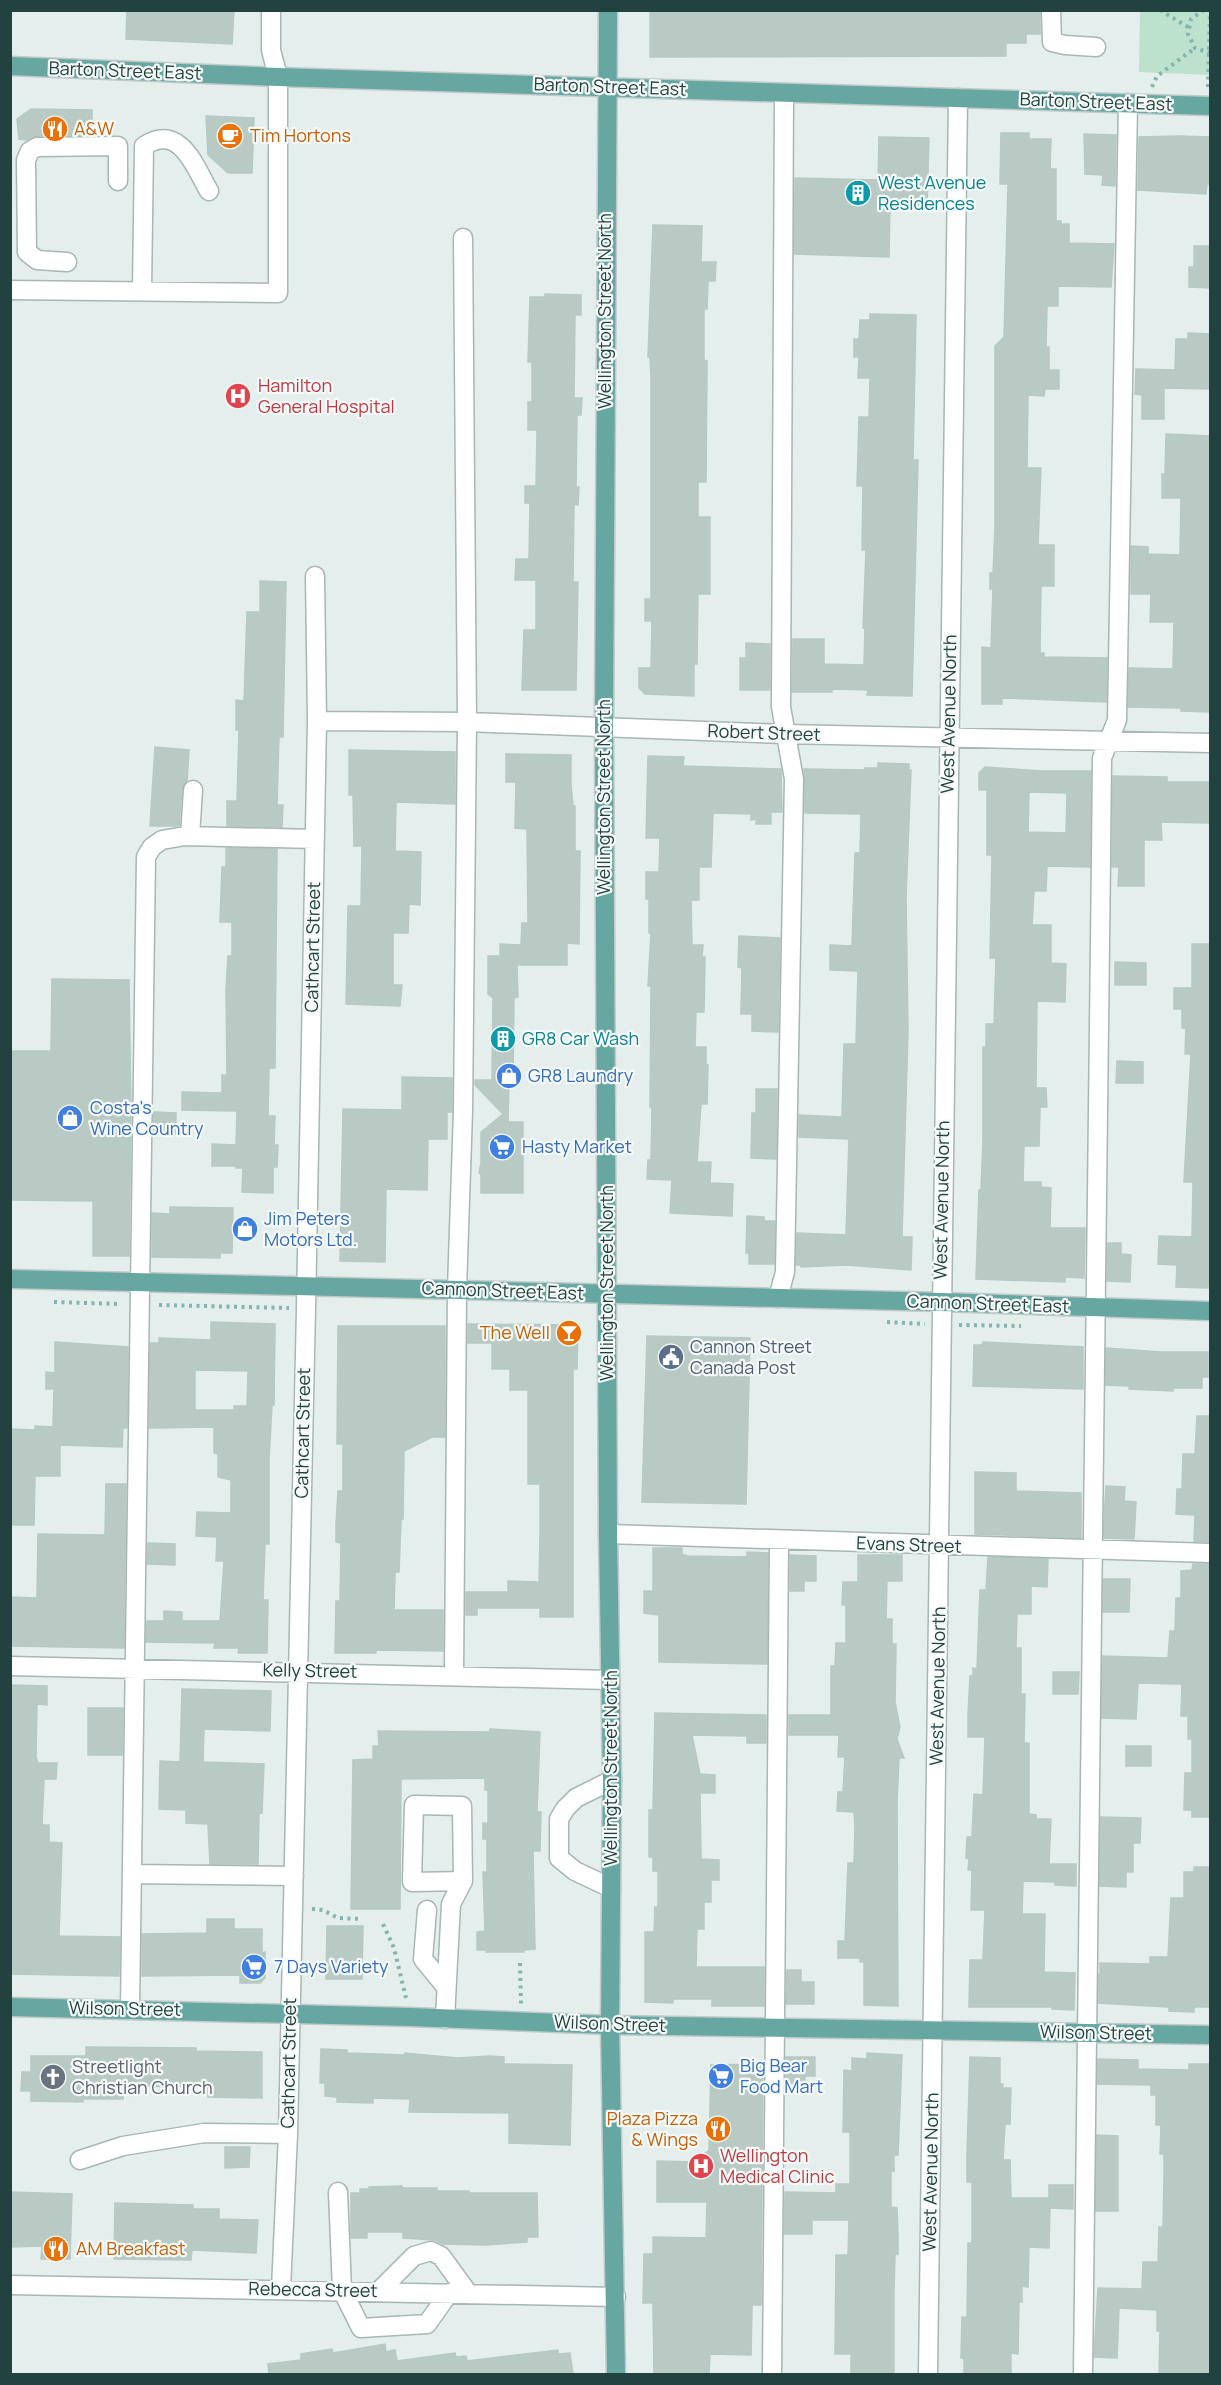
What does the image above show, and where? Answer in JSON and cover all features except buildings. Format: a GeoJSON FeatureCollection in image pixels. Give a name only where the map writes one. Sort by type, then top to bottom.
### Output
{"type":"FeatureCollection","features":[{"type":"Feature","properties":{"kind":"main road","name":"Wellington Street North"},"geometry":{"type":"LineString","coordinates":[[608,10],[604,726],[608,1534],[612,1780],[610,2025],[616,2374]]}},
{"type":"Feature","properties":{"kind":"main road","name":"Barton Street East"},"geometry":{"type":"LineString","coordinates":[[10,66],[278,77],[1209,106]]}},
{"type":"Feature","properties":{"kind":"main road","name":"Cannon Street East"},"geometry":{"type":"LineString","coordinates":[[10,1280],[457,1289],[1210,1311]]}},
{"type":"Feature","properties":{"kind":"main road","name":"Wilson Street"},"geometry":{"type":"LineString","coordinates":[[10,2007],[410,2017],[610,2025],[1210,2035]]}},
{"type":"Feature","properties":{"kind":"street"},"geometry":{"type":"LineString","coordinates":[[10,290],[278,293],[278,77],[271,50],[271,10]]}},
{"type":"Feature","properties":{"kind":"street"},"geometry":{"type":"LineString","coordinates":[[1051,10],[1052,42],[1096,47]]}},
{"type":"Feature","properties":{"kind":"street"},"geometry":{"type":"LineString","coordinates":[[778,1298],[785,1272],[794,779],[780,706],[784,93]]}},
{"type":"Feature","properties":{"kind":"street","name":"West Avenue North"},"geometry":{"type":"LineString","coordinates":[[928,2374],[958,98]]}},
{"type":"Feature","properties":{"kind":"street"},"geometry":{"type":"LineString","coordinates":[[1083,2374],[1084,2033],[1102,759],[1107,740],[1117,720],[1137,104]]}},
{"type":"Feature","properties":{"kind":"street"},"geometry":{"type":"LineString","coordinates":[[142,291],[144,146],[155,139],[171,140],[183,146],[209,191]]}},
{"type":"Feature","properties":{"kind":"street"},"geometry":{"type":"LineString","coordinates":[[67,262],[37,260],[27,252],[26,160],[30,151],[37,147],[118,146],[118,181]]}},
{"type":"Feature","properties":{"kind":"street"},"geometry":{"type":"LineString","coordinates":[[454,1675],[457,1289],[463,1111],[467,722],[463,238]]}},
{"type":"Feature","properties":{"kind":"street","name":"Cathcart Street"},"geometry":{"type":"LineString","coordinates":[[281,2289],[288,2134],[315,839],[317,721],[315,576]]}},
{"type":"Feature","properties":{"kind":"street","name":"Robert Street"},"geometry":{"type":"LineString","coordinates":[[317,721],[467,722],[949,739],[1210,743]]}},
{"type":"Feature","properties":{"kind":"street"},"geometry":{"type":"LineString","coordinates":[[190,836],[193,790]]}},
{"type":"Feature","properties":{"kind":"street"},"geometry":{"type":"LineString","coordinates":[[130,2009],[146,857],[162,840],[190,836],[315,839]]}},
{"type":"Feature","properties":{"kind":"street","name":"Evans Street"},"geometry":{"type":"LineString","coordinates":[[608,1534],[1210,1553]]}},
{"type":"Feature","properties":{"kind":"street"},"geometry":{"type":"LineString","coordinates":[[772,2374],[778,1541]]}},
{"type":"Feature","properties":{"kind":"street","name":"Kelly Street"},"geometry":{"type":"LineString","coordinates":[[10,1666],[610,1680]]}},
{"type":"Feature","properties":{"kind":"street"},"geometry":{"type":"LineString","coordinates":[[611,1888],[574,1871],[559,1858],[559,1819],[576,1798],[612,1780]]}},
{"type":"Feature","properties":{"kind":"street"},"geometry":{"type":"LineString","coordinates":[[445,2019],[451,1904],[463,1881],[462,1806],[414,1805],[412,1882],[463,1881]]}},
{"type":"Feature","properties":{"kind":"street"},"geometry":{"type":"LineString","coordinates":[[132,1874],[294,1876]]}},
{"type":"Feature","properties":{"kind":"street"},"geometry":{"type":"LineString","coordinates":[[426,1910],[423,1959],[446,1987]]}},
{"type":"Feature","properties":{"kind":"street"},"geometry":{"type":"LineString","coordinates":[[80,2160],[123,2146],[204,2133],[288,2134]]}},
{"type":"Feature","properties":{"kind":"street"},"geometry":{"type":"LineString","coordinates":[[338,2192],[342,2290],[361,2328],[427,2324],[449,2293]]}},
{"type":"Feature","properties":{"kind":"street"},"geometry":{"type":"LineString","coordinates":[[379,2291],[414,2256],[431,2251],[441,2256],[468,2293]]}},
{"type":"Feature","properties":{"kind":"street","name":"Rebecca Street"},"geometry":{"type":"LineString","coordinates":[[10,2285],[616,2297]]}},
{"type":"Feature","properties":{"kind":"path"},"geometry":{"type":"LineString","coordinates":[[1160,10],[1188,27]]}},
{"type":"Feature","properties":{"kind":"path"},"geometry":{"type":"LineString","coordinates":[[1204,10],[1197,14],[1188,27],[1188,34],[1195,48],[1210,53]]}},
{"type":"Feature","properties":{"kind":"path"},"geometry":{"type":"LineString","coordinates":[[1209,106],[1210,10]]}},
{"type":"Feature","properties":{"kind":"path"},"geometry":{"type":"LineString","coordinates":[[1137,104],[1157,76],[1195,48]]}},
{"type":"Feature","properties":{"kind":"path"},"geometry":{"type":"LineString","coordinates":[[293,1908],[323,1910],[338,1918],[361,1919]]}},
{"type":"Feature","properties":{"kind":"path"},"geometry":{"type":"LineString","coordinates":[[383,1924],[394,1948],[410,2017]]}},
{"type":"Feature","properties":{"kind":"path"},"geometry":{"type":"LineString","coordinates":[[520,1963],[522,2022]]}},
{"type":"Feature","properties":{"kind":"green space"},"geometry":{"type":"Polygon","coordinates":[[[1140,11],[1210,11],[1210,75],[1139,72],[1140,11]]]}},
{"type":"Feature","properties":{"kind":"place","name":"A&W"},"geometry":{"type":"Point","coordinates":[55,129]}},
{"type":"Feature","properties":{"kind":"place","name":"Tim Hortons"},"geometry":{"type":"Point","coordinates":[230,136]}},
{"type":"Feature","properties":{"kind":"place","name":"West Avenue Residences"},"geometry":{"type":"Point","coordinates":[858,193]}},
{"type":"Feature","properties":{"kind":"place","name":"Hamilton General Hospital"},"geometry":{"type":"Point","coordinates":[238,396]}},
{"type":"Feature","properties":{"kind":"place","name":"GR8 Car Wash"},"geometry":{"type":"Point","coordinates":[503,1039]}},
{"type":"Feature","properties":{"kind":"place","name":"GR8 Laundry"},"geometry":{"type":"Point","coordinates":[509,1076]}},
{"type":"Feature","properties":{"kind":"place","name":"Costa's Wine Country"},"geometry":{"type":"Point","coordinates":[70,1118]}},
{"type":"Feature","properties":{"kind":"place","name":"Hasty Market"},"geometry":{"type":"Point","coordinates":[502,1147]}},
{"type":"Feature","properties":{"kind":"place","name":"Jim Peters Motors Ltd."},"geometry":{"type":"Point","coordinates":[245,1229]}},
{"type":"Feature","properties":{"kind":"place","name":"The Well"},"geometry":{"type":"Point","coordinates":[569,1333]}},
{"type":"Feature","properties":{"kind":"place","name":"Cannon Street Canada Post"},"geometry":{"type":"Point","coordinates":[671,1357]}},
{"type":"Feature","properties":{"kind":"place","name":"7 Days Variety"},"geometry":{"type":"Point","coordinates":[254,1967]}},
{"type":"Feature","properties":{"kind":"place","name":"Big Bear Food Mart"},"geometry":{"type":"Point","coordinates":[721,2076]}},
{"type":"Feature","properties":{"kind":"place","name":"Streetlight Christian Church"},"geometry":{"type":"Point","coordinates":[53,2077]}},
{"type":"Feature","properties":{"kind":"place","name":"Plaza Pizza & Wings"},"geometry":{"type":"Point","coordinates":[718,2129]}},
{"type":"Feature","properties":{"kind":"place","name":"Wellington Medical Clinic"},"geometry":{"type":"Point","coordinates":[701,2166]}},
{"type":"Feature","properties":{"kind":"place","name":"AM Breakfast"},"geometry":{"type":"Point","coordinates":[56,2249]}}]}
